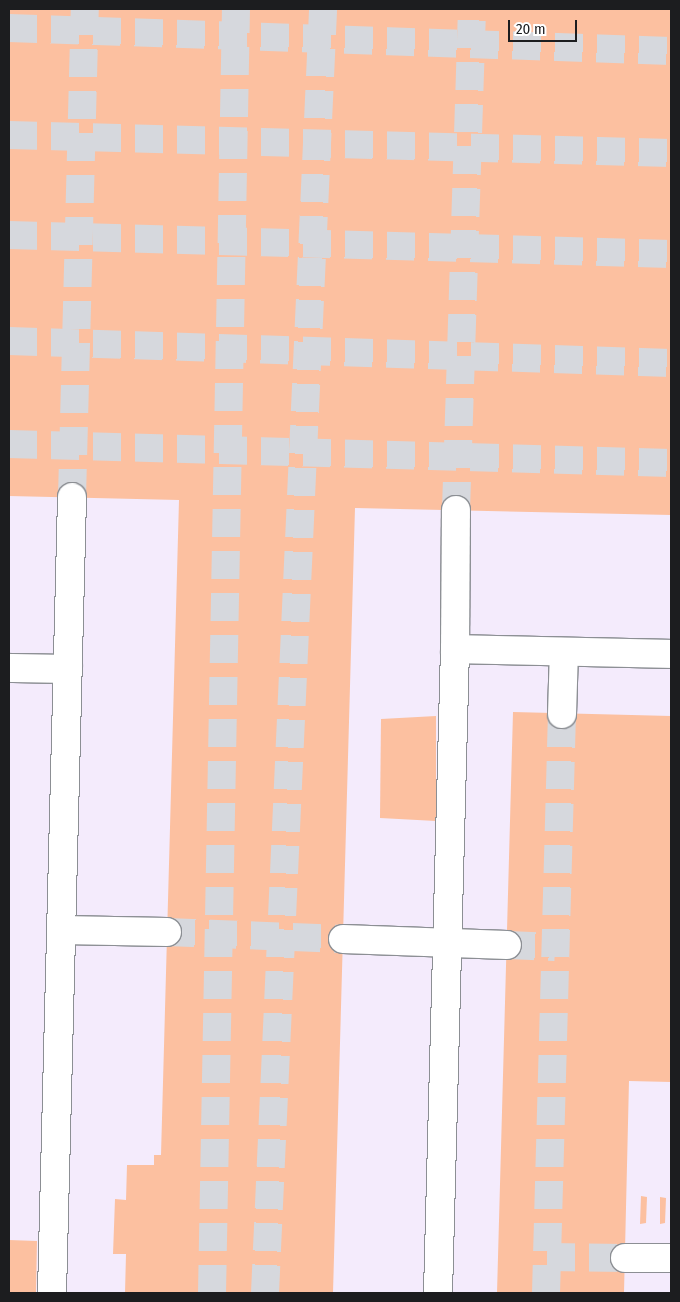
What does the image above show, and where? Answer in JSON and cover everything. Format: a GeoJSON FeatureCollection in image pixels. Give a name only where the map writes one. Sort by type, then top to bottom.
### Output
{"type":"FeatureCollection","features":[{"type":"Feature","properties":{"kind":"lane"},"geometry":{"type":"LineString","coordinates":[[52,1293],[72,497]]}},
{"type":"Feature","properties":{"kind":"lane"},"geometry":{"type":"LineString","coordinates":[[438,1293],[455,649],[456,510]]}},
{"type":"Feature","properties":{"kind":"lane"},"geometry":{"type":"LineString","coordinates":[[455,649],[671,654]]}},
{"type":"Feature","properties":{"kind":"lane"},"geometry":{"type":"LineString","coordinates":[[562,714],[564,652]]}},
{"type":"Feature","properties":{"kind":"lane"},"geometry":{"type":"LineString","coordinates":[[9,668],[68,669]]}},
{"type":"Feature","properties":{"kind":"lane"},"geometry":{"type":"LineString","coordinates":[[62,930],[168,932]]}},
{"type":"Feature","properties":{"kind":"lane"},"geometry":{"type":"LineString","coordinates":[[343,939],[507,945]]}},
{"type":"Feature","properties":{"kind":"lane"},"geometry":{"type":"LineString","coordinates":[[625,1258],[671,1258]]}},
{"type":"Feature","properties":{"kind":"shaded area"},"geometry":{"type":"Polygon","coordinates":[[[9,9],[671,9],[671,1293],[9,1293],[9,9]]]}},
{"type":"Feature","properties":{"kind":"building"},"geometry":{"type":"Polygon","coordinates":[[[9,9],[671,9],[671,515],[355,508],[333,1293],[125,1293],[126,1254],[113,1254],[115,1199],[126,1200],[127,1165],[154,1165],[154,1155],[161,1155],[179,500],[9,496],[9,9]]]}},
{"type":"Feature","properties":{"kind":"building"},"geometry":{"type":"Polygon","coordinates":[[[513,712],[671,716],[671,1082],[629,1081],[624,1293],[497,1293],[513,712]]]}},
{"type":"Feature","properties":{"kind":"building"},"geometry":{"type":"Polygon","coordinates":[[[436,716],[436,821],[380,818],[381,719],[436,716]]]}},
{"type":"Feature","properties":{"kind":"building"},"geometry":{"type":"Polygon","coordinates":[[[641,1196],[647,1197],[646,1223],[640,1224],[641,1196]]]}},
{"type":"Feature","properties":{"kind":"building"},"geometry":{"type":"Polygon","coordinates":[[[660,1197],[666,1198],[665,1223],[660,1224],[660,1197]]]}},
{"type":"Feature","properties":{"kind":"building"},"geometry":{"type":"Polygon","coordinates":[[[9,1240],[37,1241],[36,1293],[9,1293],[9,1240]]]}},
{"type":"Feature","properties":{"kind":"tunnel"},"geometry":{"type":"LineString","coordinates":[[72,497],[85,9]]}},
{"type":"Feature","properties":{"kind":"tunnel"},"geometry":{"type":"LineString","coordinates":[[212,1293],[236,9]]}},
{"type":"Feature","properties":{"kind":"tunnel"},"geometry":{"type":"LineString","coordinates":[[265,1293],[323,9]]}},
{"type":"Feature","properties":{"kind":"tunnel"},"geometry":{"type":"LineString","coordinates":[[456,510],[472,9]]}},
{"type":"Feature","properties":{"kind":"tunnel"},"geometry":{"type":"LineString","coordinates":[[9,28],[671,51]]}},
{"type":"Feature","properties":{"kind":"tunnel"},"geometry":{"type":"LineString","coordinates":[[9,135],[671,153]]}},
{"type":"Feature","properties":{"kind":"tunnel"},"geometry":{"type":"LineString","coordinates":[[9,235],[671,254]]}},
{"type":"Feature","properties":{"kind":"tunnel"},"geometry":{"type":"LineString","coordinates":[[9,341],[671,363]]}},
{"type":"Feature","properties":{"kind":"tunnel"},"geometry":{"type":"LineString","coordinates":[[9,444],[671,463]]}},
{"type":"Feature","properties":{"kind":"tunnel"},"geometry":{"type":"LineString","coordinates":[[546,1293],[562,714]]}},
{"type":"Feature","properties":{"kind":"tunnel"},"geometry":{"type":"LineString","coordinates":[[167,932],[343,939]]}},
{"type":"Feature","properties":{"kind":"tunnel"},"geometry":{"type":"LineString","coordinates":[[507,945],[555,947]]}},
{"type":"Feature","properties":{"kind":"tunnel"},"geometry":{"type":"LineString","coordinates":[[547,1257],[625,1258]]}}]}
